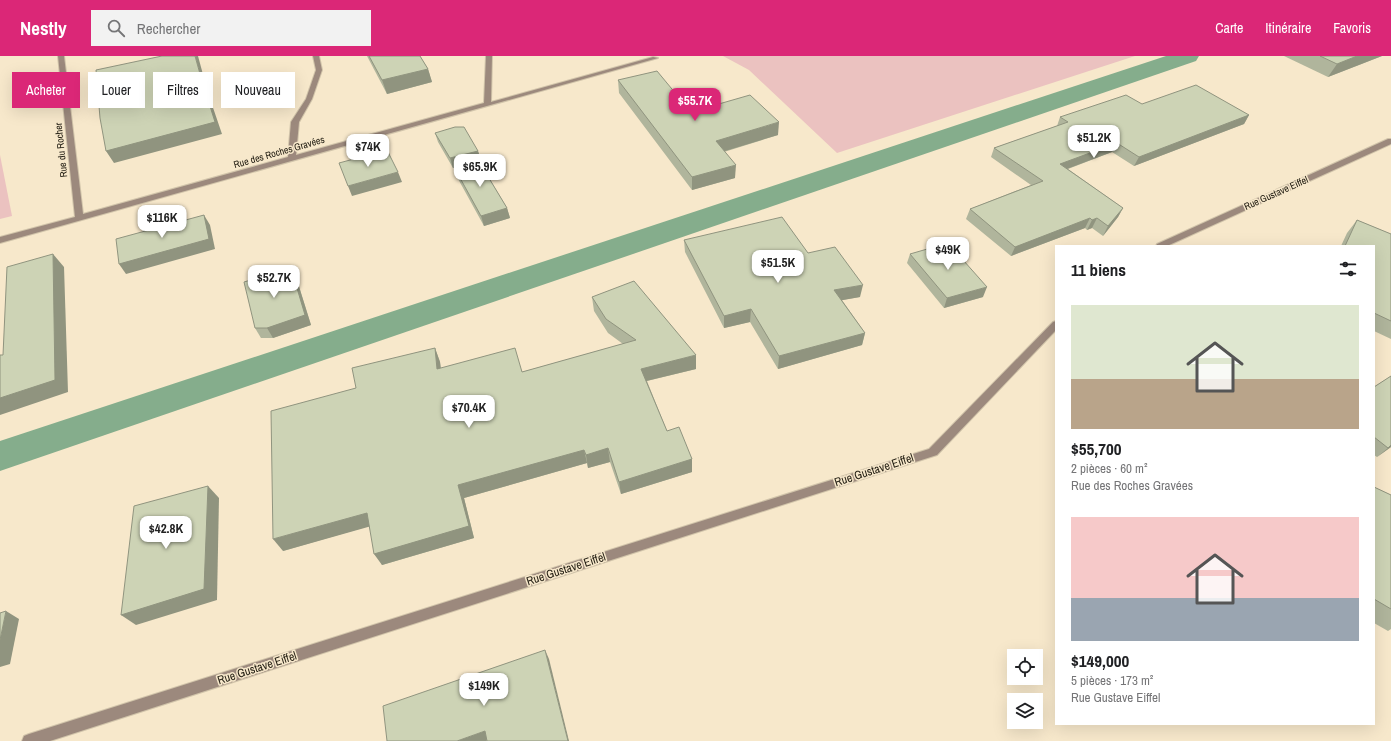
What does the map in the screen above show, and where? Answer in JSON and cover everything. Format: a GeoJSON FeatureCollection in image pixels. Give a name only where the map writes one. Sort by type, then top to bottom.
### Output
{"type":"FeatureCollection","features":[{"type":"Feature","properties":{"kind":"street","name":"Rue du Rocher"},"geometry":{"type":"LineString","coordinates":[[61,56],[79,218]]}},
{"type":"Feature","properties":{"kind":"street"},"geometry":{"type":"LineString","coordinates":[[292,158],[295,122],[309,99],[318,70],[316,56]]}},
{"type":"Feature","properties":{"kind":"street"},"geometry":{"type":"LineString","coordinates":[[487,105],[489,56]]}},
{"type":"Feature","properties":{"kind":"street","name":"Rue des Roches Gravées"},"geometry":{"type":"LineString","coordinates":[[0,240],[655,58]]}},
{"type":"Feature","properties":{"kind":"street","name":"Rue Gustave Eiffel"},"geometry":{"type":"LineString","coordinates":[[1162,245],[1391,141]]}},
{"type":"Feature","properties":{"kind":"street","name":"Rue Gustave Eiffel"},"geometry":{"type":"LineString","coordinates":[[29,741],[933,452],[1055,325]]}},
{"type":"Feature","properties":{"kind":"shaded area"},"geometry":{"type":"Polygon","coordinates":[[[723,56],[1135,56],[837,153],[749,70],[723,56]]]}},
{"type":"Feature","properties":{"kind":"shaded area"},"geometry":{"type":"Polygon","coordinates":[[[0,155],[12,216],[0,219],[0,155]]]}},
{"type":"Feature","properties":{"kind":"building"},"geometry":{"type":"Polygon","coordinates":[[[162,56],[195,56],[199,72],[153,72],[153,108],[211,108],[215,122],[106,151],[99,108],[145,108],[145,72],[96,72],[96,70],[162,56]]]}},
{"type":"Feature","properties":{"kind":"building"},"geometry":{"type":"Polygon","coordinates":[[[369,56],[420,56],[428,69],[382,80],[369,56]]]}},
{"type":"Feature","properties":{"kind":"building"},"geometry":{"type":"Polygon","coordinates":[[[1320,56],[1357,56],[1337,64],[1320,56]]]}},
{"type":"Feature","properties":{"kind":"building"},"geometry":{"type":"Polygon","coordinates":[[[657,71],[691,112],[750,95],[779,122],[716,141],[736,165],[692,177],[618,80],[657,71]]]}},
{"type":"Feature","properties":{"kind":"building"},"geometry":{"type":"Polygon","coordinates":[[[1196,85],[1249,115],[1139,157],[1117,143],[1060,164],[1123,208],[1108,226],[1097,218],[1092,220],[1090,218],[1015,247],[970,209],[1043,181],[994,148],[1068,122],[1060,117],[1126,95],[1142,104],[1196,85]]]}},
{"type":"Feature","properties":{"kind":"building"},"geometry":{"type":"Polygon","coordinates":[[[455,127],[464,127],[478,151],[450,158],[435,133],[455,127]]]}},
{"type":"Feature","properties":{"kind":"building"},"geometry":{"type":"Polygon","coordinates":[[[387,150],[398,172],[348,186],[339,163],[387,150]]]}},
{"type":"Feature","properties":{"kind":"building"},"geometry":{"type":"Polygon","coordinates":[[[478,160],[507,208],[481,216],[454,167],[478,160]]]}},
{"type":"Feature","properties":{"kind":"building"},"geometry":{"type":"Polygon","coordinates":[[[204,215],[209,239],[119,264],[116,239],[204,215]]]}},
{"type":"Feature","properties":{"kind":"building"},"geometry":{"type":"Polygon","coordinates":[[[782,217],[808,253],[835,247],[863,285],[834,290],[865,333],[779,356],[751,309],[724,316],[684,240],[782,217]]]}},
{"type":"Feature","properties":{"kind":"building"},"geometry":{"type":"Polygon","coordinates":[[[1357,220],[1391,234],[1391,321],[1375,313],[1375,245],[1345,245],[1357,220]]]}},
{"type":"Feature","properties":{"kind":"building"},"geometry":{"type":"Polygon","coordinates":[[[948,243],[987,287],[947,298],[910,254],[948,243]]]}},
{"type":"Feature","properties":{"kind":"building"},"geometry":{"type":"Polygon","coordinates":[[[53,254],[55,380],[0,398],[0,355],[3,355],[7,267],[53,254]]]}},
{"type":"Feature","properties":{"kind":"building"},"geometry":{"type":"Polygon","coordinates":[[[291,268],[305,315],[267,328],[255,328],[244,282],[291,268]]]}},
{"type":"Feature","properties":{"kind":"building"},"geometry":{"type":"Polygon","coordinates":[[[634,281],[696,355],[641,369],[667,431],[679,427],[692,459],[619,482],[608,448],[586,455],[584,450],[458,485],[469,526],[374,554],[367,513],[273,539],[271,411],[356,388],[352,368],[435,348],[437,369],[515,348],[522,372],[636,340],[606,319],[592,297],[634,281]]]}},
{"type":"Feature","properties":{"kind":"building"},"geometry":{"type":"Polygon","coordinates":[[[1391,376],[1391,445],[1388,448],[1375,438],[1375,386],[1391,376]]]}},
{"type":"Feature","properties":{"kind":"building"},"geometry":{"type":"Polygon","coordinates":[[[208,486],[204,589],[121,615],[134,506],[208,486]]]}},
{"type":"Feature","properties":{"kind":"building"},"geometry":{"type":"Polygon","coordinates":[[[1375,487],[1391,495],[1391,609],[1375,600],[1375,487]]]}},
{"type":"Feature","properties":{"kind":"building"},"geometry":{"type":"Polygon","coordinates":[[[6,611],[0,640],[0,613],[6,611]]]}},
{"type":"Feature","properties":{"kind":"building"},"geometry":{"type":"Polygon","coordinates":[[[545,650],[568,741],[487,741],[485,731],[457,741],[387,741],[383,706],[545,650]]]}},
{"type":"Feature","properties":{"kind":"waterway"},"geometry":{"type":"LineString","coordinates":[[0,456],[1188,56]]}}]}
